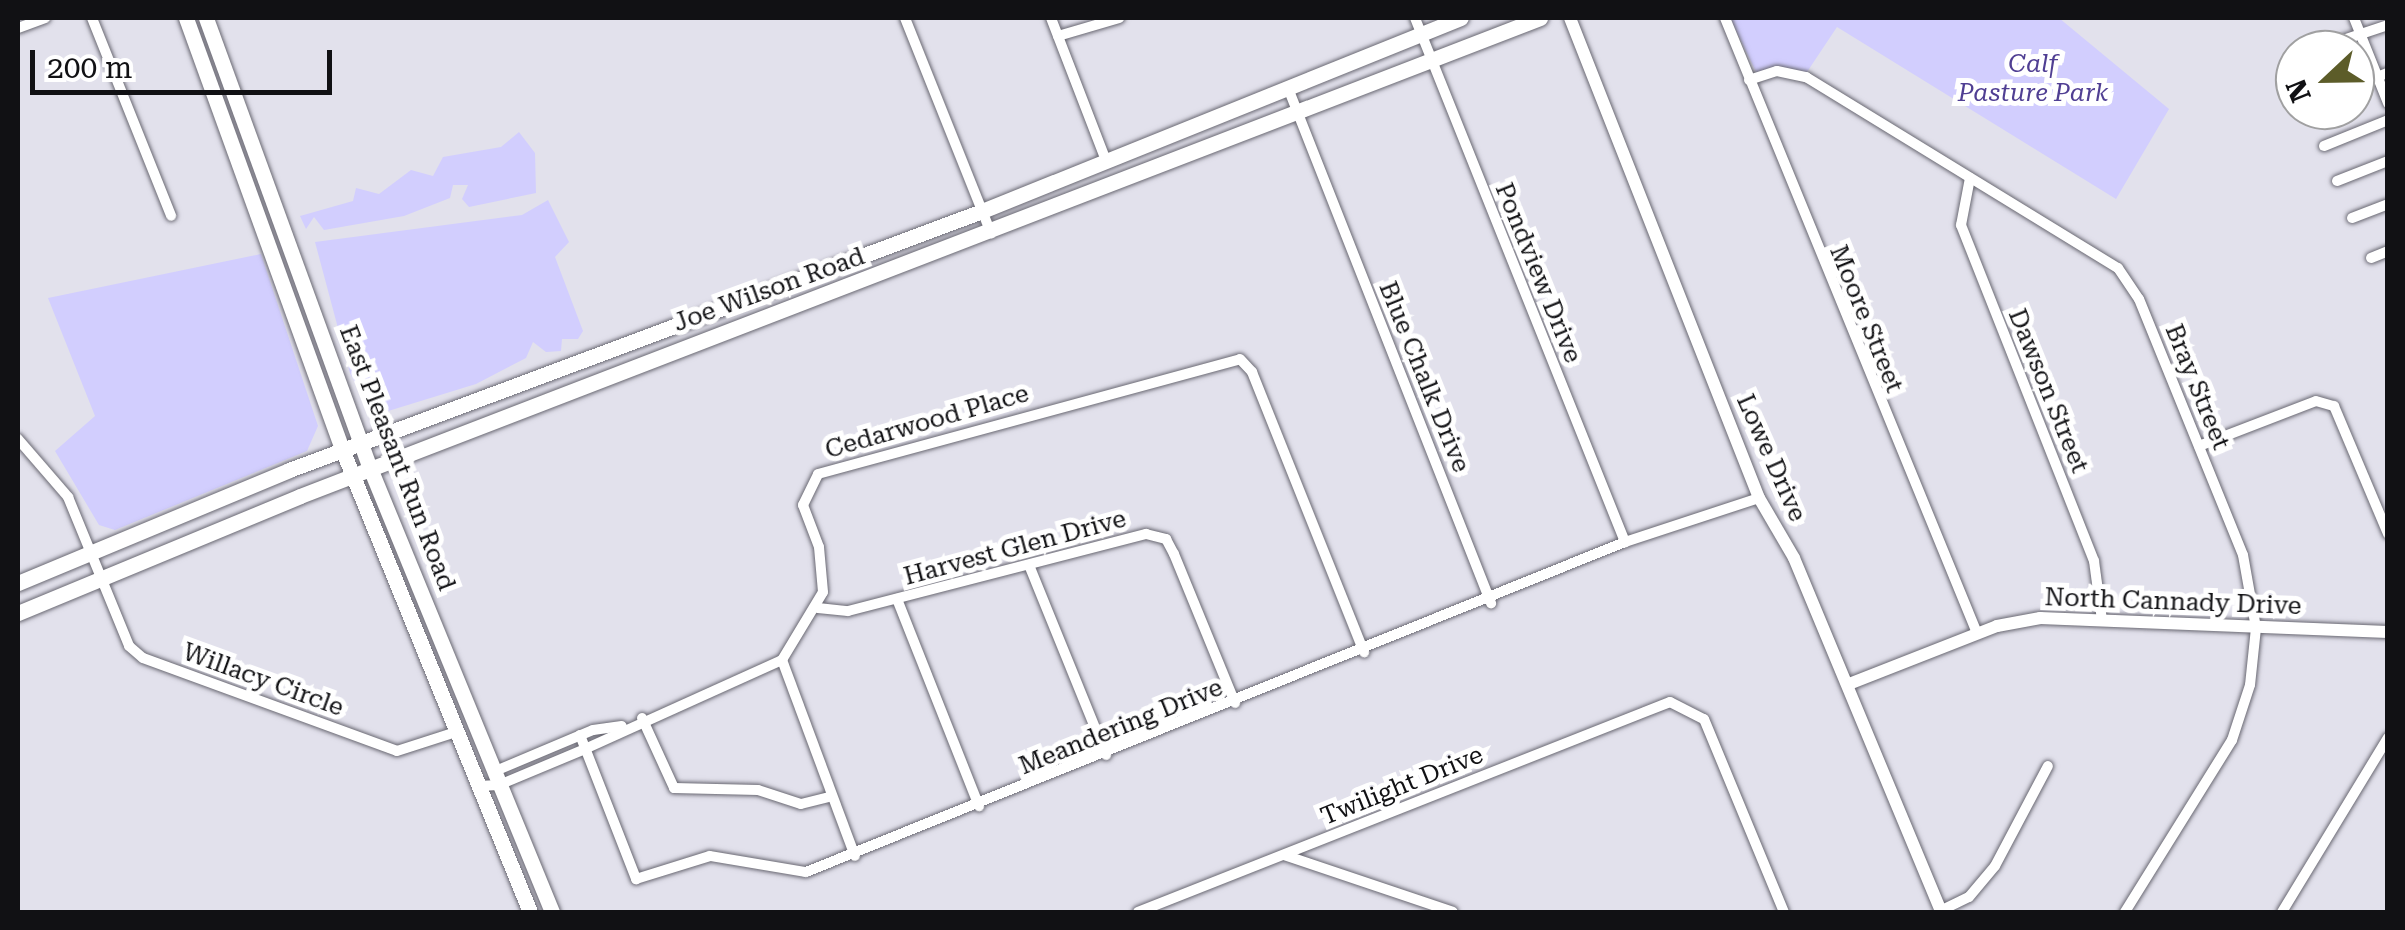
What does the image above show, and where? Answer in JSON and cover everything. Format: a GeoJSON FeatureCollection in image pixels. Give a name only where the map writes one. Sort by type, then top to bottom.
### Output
{"type":"FeatureCollection","features":[{"type":"Feature","properties":{"kind":"main road","name":"East Pleasant Run Road"},"geometry":{"type":"LineString","coordinates":[[186,18],[342,450],[530,912]]}},
{"type":"Feature","properties":{"kind":"main road","name":"East Pleasant Run Road"},"geometry":{"type":"LineString","coordinates":[[206,18],[370,468],[552,912]]}},
{"type":"Feature","properties":{"kind":"main road","name":"Joe Wilson Road"},"geometry":{"type":"LineString","coordinates":[[18,583],[361,442],[982,211],[1105,158],[1288,88],[1417,26],[1461,18]]}},
{"type":"Feature","properties":{"kind":"main road","name":"Joe Wilson Road"},"geometry":{"type":"LineString","coordinates":[[18,613],[352,475],[991,234],[1540,18]]}},
{"type":"Feature","properties":{"kind":"street"},"geometry":{"type":"LineString","coordinates":[[18,28],[45,18]]}},
{"type":"Feature","properties":{"kind":"street"},"geometry":{"type":"LineString","coordinates":[[92,18],[171,216]]}},
{"type":"Feature","properties":{"kind":"street"},"geometry":{"type":"LineString","coordinates":[[905,18],[991,234]]}},
{"type":"Feature","properties":{"kind":"street"},"geometry":{"type":"LineString","coordinates":[[1050,18],[1105,158]]}},
{"type":"Feature","properties":{"kind":"street"},"geometry":{"type":"LineString","coordinates":[[1058,36],[1119,18]]}},
{"type":"Feature","properties":{"kind":"street","name":"Lowe Drive"},"geometry":{"type":"LineString","coordinates":[[1570,18],[1759,498],[1849,684],[1940,912]]}},
{"type":"Feature","properties":{"kind":"street","name":"Moore Street"},"geometry":{"type":"LineString","coordinates":[[1724,18],[1977,633]]}},
{"type":"Feature","properties":{"kind":"street","name":"Pondview Drive"},"geometry":{"type":"LineString","coordinates":[[1417,26],[1626,542]]}},
{"type":"Feature","properties":{"kind":"street","name":"Bray Street"},"geometry":{"type":"LineString","coordinates":[[1749,80],[1777,71],[1806,76],[2129,278],[2249,572],[2256,628],[2250,685],[2232,740],[2125,912]]}},
{"type":"Feature","properties":{"kind":"street"},"geometry":{"type":"LineString","coordinates":[[2382,75],[2388,103]]}},
{"type":"Feature","properties":{"kind":"street","name":"Blue Chalk Drive"},"geometry":{"type":"LineString","coordinates":[[1288,88],[1491,602]]}},
{"type":"Feature","properties":{"kind":"street"},"geometry":{"type":"LineString","coordinates":[[2324,146],[2388,120]]}},
{"type":"Feature","properties":{"kind":"street"},"geometry":{"type":"LineString","coordinates":[[2337,181],[2388,162]]}},
{"type":"Feature","properties":{"kind":"street","name":"Dawson Street"},"geometry":{"type":"LineString","coordinates":[[1970,178],[1962,225],[2094,562],[2102,620]]}},
{"type":"Feature","properties":{"kind":"street"},"geometry":{"type":"LineString","coordinates":[[2352,218],[2388,204]]}},
{"type":"Feature","properties":{"kind":"street"},"geometry":{"type":"LineString","coordinates":[[2370,258],[2388,251]]}},
{"type":"Feature","properties":{"kind":"street","name":"Cedarwood Place"},"geometry":{"type":"LineString","coordinates":[[818,608],[824,570],[803,505],[818,474],[1240,359],[1252,372],[1364,652]]}},
{"type":"Feature","properties":{"kind":"street"},"geometry":{"type":"LineString","coordinates":[[2199,446],[2316,401],[2334,406],[2388,534]]}},
{"type":"Feature","properties":{"kind":"street","name":"Willacy Circle"},"geometry":{"type":"LineString","coordinates":[[18,439],[60,484],[129,646],[143,658],[397,751],[456,732]]}},
{"type":"Feature","properties":{"kind":"street","name":"Meandering Drive"},"geometry":{"type":"LineString","coordinates":[[580,736],[636,880],[710,856],[788,873],[855,856],[1491,602],[1626,542],[1759,498]]}},
{"type":"Feature","properties":{"kind":"street","name":"Harvest Glen Drive"},"geometry":{"type":"LineString","coordinates":[[818,608],[848,611],[897,600],[1146,534],[1166,540],[1235,703]]}},
{"type":"Feature","properties":{"kind":"street"},"geometry":{"type":"LineString","coordinates":[[1028,564],[1106,755]]}},
{"type":"Feature","properties":{"kind":"street"},"geometry":{"type":"LineString","coordinates":[[897,600],[979,806]]}},
{"type":"Feature","properties":{"kind":"street"},"geometry":{"type":"LineString","coordinates":[[497,778],[585,750],[623,726],[782,660],[818,608]]}},
{"type":"Feature","properties":{"kind":"street","name":"North Cannady Drive"},"geometry":{"type":"LineString","coordinates":[[1849,684],[1977,633],[2040,618],[2388,632]]}},
{"type":"Feature","properties":{"kind":"street"},"geometry":{"type":"LineString","coordinates":[[782,660],[855,856]]}},
{"type":"Feature","properties":{"kind":"street","name":"Twilight Drive"},"geometry":{"type":"LineString","coordinates":[[1138,912],[1660,705],[1683,704],[1714,738],[1784,912]]}},
{"type":"Feature","properties":{"kind":"street"},"geometry":{"type":"LineString","coordinates":[[642,718],[674,788],[758,790],[802,804],[832,796]]}},
{"type":"Feature","properties":{"kind":"street"},"geometry":{"type":"LineString","coordinates":[[478,786],[580,736],[623,726]]}},
{"type":"Feature","properties":{"kind":"street"},"geometry":{"type":"LineString","coordinates":[[2282,912],[2388,738]]}},
{"type":"Feature","properties":{"kind":"street"},"geometry":{"type":"LineString","coordinates":[[1940,912],[1968,897],[1995,866],[2048,766]]}},
{"type":"Feature","properties":{"kind":"street"},"geometry":{"type":"LineString","coordinates":[[1284,855],[1453,912]]}},
{"type":"Feature","properties":{"kind":"green space","name":"Calf Pasture Park"},"geometry":{"type":"Polygon","coordinates":[[[1730,18],[2059,18],[2169,109],[2116,199],[1837,27],[1807,72],[1756,72],[1730,18]]]}},
{"type":"Feature","properties":{"kind":"green space"},"geometry":{"type":"Polygon","coordinates":[[[519,132],[535,153],[536,193],[469,207],[462,199],[468,185],[453,185],[450,198],[404,216],[324,230],[314,217],[306,229],[300,216],[353,201],[356,188],[379,194],[411,170],[433,176],[443,157],[501,147],[519,132]]]}},
{"type":"Feature","properties":{"kind":"green space"},"geometry":{"type":"Polygon","coordinates":[[[548,200],[569,242],[555,257],[583,331],[578,339],[562,339],[561,351],[546,352],[533,342],[526,358],[476,384],[372,416],[350,373],[315,242],[522,215],[548,200]]]}},
{"type":"Feature","properties":{"kind":"green space"},"geometry":{"type":"Polygon","coordinates":[[[261,254],[318,426],[307,451],[115,530],[99,525],[55,451],[95,416],[48,298],[261,254]]]}}]}
